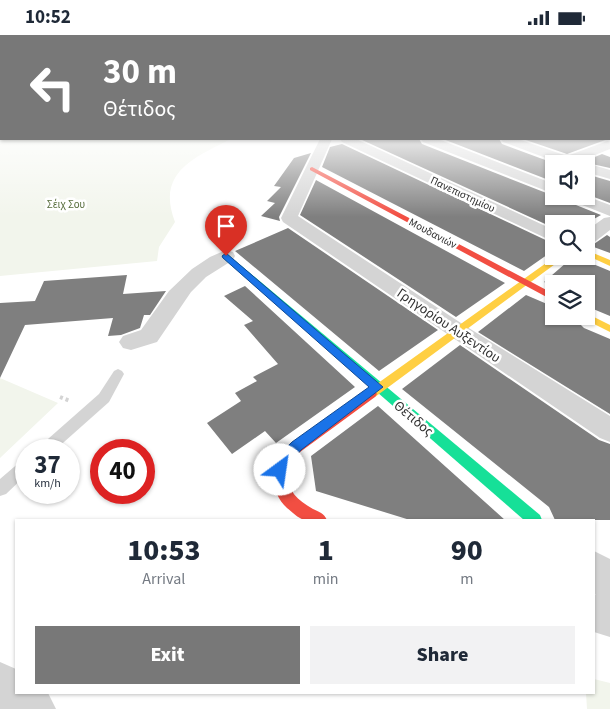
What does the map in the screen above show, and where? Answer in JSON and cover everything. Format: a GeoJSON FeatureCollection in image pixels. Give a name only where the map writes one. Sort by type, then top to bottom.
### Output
{"type":"FeatureCollection","features":[{"type":"Feature","properties":{"kind":"street"},"geometry":{"type":"LineString","coordinates":[[312,169],[319,154]]}},
{"type":"Feature","properties":{"kind":"street","name":"Πανεπιστημίου"},"geometry":{"type":"LineString","coordinates":[[379,154],[545,233]]}},
{"type":"Feature","properties":{"kind":"street"},"geometry":{"type":"LineString","coordinates":[[466,154],[545,185]]}},
{"type":"Feature","properties":{"kind":"street","name":"Γρηγορίου Αυξεντίου"},"geometry":{"type":"LineString","coordinates":[[312,169],[289,218],[610,431]]}},
{"type":"Feature","properties":{"kind":"street","name":"Μουδανιών"},"geometry":{"type":"LineString","coordinates":[[312,169],[545,293]]}},
{"type":"Feature","properties":{"kind":"street"},"geometry":{"type":"LineString","coordinates":[[595,170],[610,175]]}},
{"type":"Feature","properties":{"kind":"street"},"geometry":{"type":"LineString","coordinates":[[595,205],[610,211]]}},
{"type":"Feature","properties":{"kind":"street"},"geometry":{"type":"LineString","coordinates":[[595,233],[610,222]]}},
{"type":"Feature","properties":{"kind":"street"},"geometry":{"type":"LineString","coordinates":[[131,342],[146,338],[170,303],[191,280],[207,266],[226,256]]}},
{"type":"Feature","properties":{"kind":"street","name":"Θέτιδος"},"geometry":{"type":"LineString","coordinates":[[226,256],[534,519]]}},
{"type":"Feature","properties":{"kind":"street"},"geometry":{"type":"LineString","coordinates":[[595,257],[610,263]]}},
{"type":"Feature","properties":{"kind":"street"},"geometry":{"type":"LineString","coordinates":[[318,519],[296,508],[283,493],[280,470],[284,459],[291,451],[456,330],[549,265]]}},
{"type":"Feature","properties":{"kind":"street"},"geometry":{"type":"LineString","coordinates":[[595,321],[610,329]]}},
{"type":"Feature","properties":{"kind":"street"},"geometry":{"type":"LineString","coordinates":[[595,570],[610,583]]}},
{"type":"Feature","properties":{"kind":"street"},"geometry":{"type":"LineString","coordinates":[[595,613],[610,618]]}},
{"type":"Feature","properties":{"kind":"street"},"geometry":{"type":"LineString","coordinates":[[0,683],[35,709]]}},
{"type":"Feature","properties":{"kind":"lane"},"geometry":{"type":"LineString","coordinates":[[57,439],[104,398],[118,374]]}},
{"type":"Feature","properties":{"kind":"lane"},"geometry":{"type":"LineString","coordinates":[[0,489],[15,476]]}},
{"type":"Feature","properties":{"kind":"green space","name":"Σέιχ Σου"},"geometry":{"type":"Polygon","coordinates":[[[0,154],[202,154],[182,169],[174,179],[170,191],[170,205],[175,222],[159,247],[157,261],[0,276],[0,154]]]}},
{"type":"Feature","properties":{"kind":"green space"},"geometry":{"type":"Polygon","coordinates":[[[0,378],[58,403],[20,439],[15,439],[15,444],[0,458],[0,378]]]}},
{"type":"Feature","properties":{"kind":"green space"},"geometry":{"type":"Polygon","coordinates":[[[595,679],[610,683],[610,709],[587,709],[586,694],[595,694],[595,679]]]}},
{"type":"Feature","properties":{"kind":"building"},"geometry":{"type":"Polygon","coordinates":[[[310,154],[279,217],[280,221],[261,216],[275,203],[267,201],[281,187],[274,186],[294,158],[310,154]]]}},
{"type":"Feature","properties":{"kind":"building"},"geometry":{"type":"Polygon","coordinates":[[[327,154],[364,154],[545,240],[545,256],[524,271],[322,167],[327,154]]]}},
{"type":"Feature","properties":{"kind":"building"},"geometry":{"type":"Polygon","coordinates":[[[394,154],[449,154],[545,192],[545,205],[576,205],[601,215],[595,218],[595,215],[545,215],[545,224],[394,154]]]}},
{"type":"Feature","properties":{"kind":"building"},"geometry":{"type":"Polygon","coordinates":[[[483,154],[530,154],[545,160],[545,179],[483,154]]]}},
{"type":"Feature","properties":{"kind":"building"},"geometry":{"type":"Polygon","coordinates":[[[603,154],[610,157],[610,168],[595,165],[595,157],[603,154]]]}},
{"type":"Feature","properties":{"kind":"building"},"geometry":{"type":"Polygon","coordinates":[[[595,177],[610,181],[610,203],[595,197],[595,177]]]}},
{"type":"Feature","properties":{"kind":"building"},"geometry":{"type":"Polygon","coordinates":[[[316,180],[505,283],[456,317],[300,215],[316,180]]]}},
{"type":"Feature","properties":{"kind":"building"},"geometry":{"type":"Polygon","coordinates":[[[288,228],[438,330],[379,371],[235,251],[288,228]]]}},
{"type":"Feature","properties":{"kind":"building"},"geometry":{"type":"Polygon","coordinates":[[[607,235],[610,237],[610,253],[595,247],[595,243],[607,235]]]}},
{"type":"Feature","properties":{"kind":"building"},"geometry":{"type":"Polygon","coordinates":[[[564,265],[595,265],[610,271],[610,316],[595,310],[595,275],[552,275],[564,265]]]}},
{"type":"Feature","properties":{"kind":"building"},"geometry":{"type":"Polygon","coordinates":[[[127,275],[123,294],[166,291],[150,315],[144,315],[140,328],[121,335],[108,336],[113,318],[25,325],[0,378],[0,303],[35,301],[44,281],[127,275]]]}},
{"type":"Feature","properties":{"kind":"building"},"geometry":{"type":"Polygon","coordinates":[[[245,286],[355,387],[276,443],[265,431],[232,454],[207,423],[241,401],[235,393],[257,381],[253,377],[278,364],[244,325],[253,321],[224,296],[245,286]]]}},
{"type":"Feature","properties":{"kind":"building"},"geometry":{"type":"Polygon","coordinates":[[[526,295],[545,303],[545,325],[581,325],[610,339],[610,414],[478,332],[526,295]]]}},
{"type":"Feature","properties":{"kind":"building"},"geometry":{"type":"Polygon","coordinates":[[[460,345],[599,440],[610,444],[610,520],[555,519],[549,507],[402,389],[460,345]]]}},
{"type":"Feature","properties":{"kind":"building"},"geometry":{"type":"Polygon","coordinates":[[[378,406],[504,519],[407,519],[316,491],[311,456],[378,406]]]}},
{"type":"Feature","properties":{"kind":"traffic: fast"},"geometry":{"type":"LineString","coordinates":[[226,256],[377,387],[534,519]]}},
{"type":"Feature","properties":{"kind":"traffic: slow"},"geometry":{"type":"LineString","coordinates":[[595,256],[610,263]]}},
{"type":"Feature","properties":{"kind":"traffic: slow"},"geometry":{"type":"LineString","coordinates":[[371,394],[550,265]]}},
{"type":"Feature","properties":{"kind":"traffic: slow"},"geometry":{"type":"LineString","coordinates":[[595,321],[610,329]]}},
{"type":"Feature","properties":{"kind":"traffic: jam"},"geometry":{"type":"LineString","coordinates":[[312,169],[545,293]]}},
{"type":"Feature","properties":{"kind":"traffic: jam"},"geometry":{"type":"LineString","coordinates":[[318,519],[298,508],[284,493],[281,484],[284,463],[291,451],[371,394]]}},
{"type":"Feature","properties":{"kind":"route"},"geometry":{"type":"LineString","coordinates":[[226,256],[378,387],[296,446],[284,459],[280,470]]}}]}
